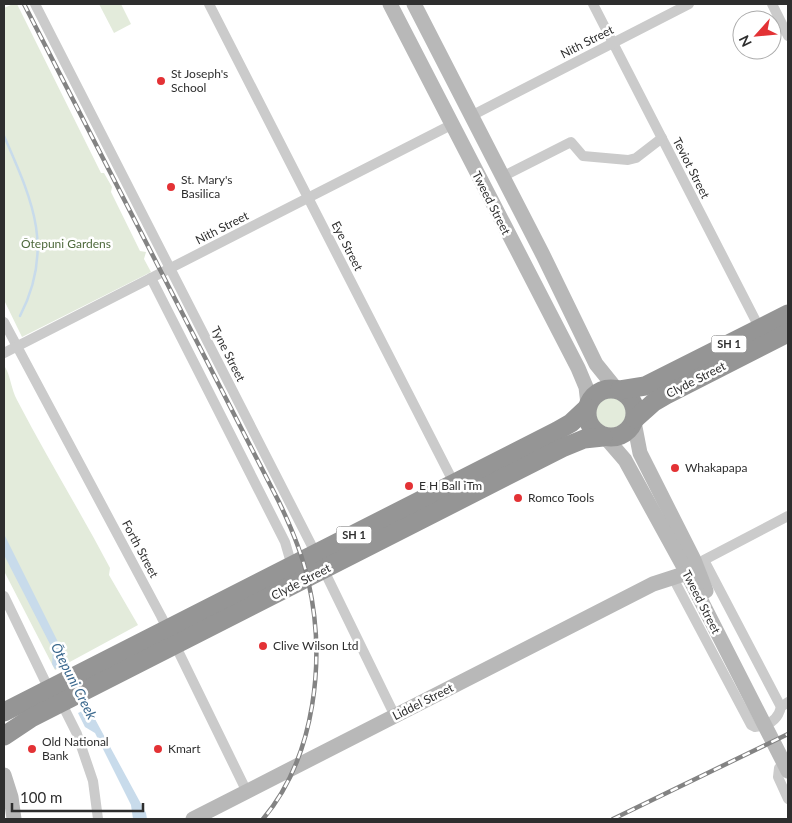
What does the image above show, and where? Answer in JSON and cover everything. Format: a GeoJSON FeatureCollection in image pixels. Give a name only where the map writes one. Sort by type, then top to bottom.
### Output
{"type":"FeatureCollection","features":[{"type":"Feature","properties":{"kind":"highway","name":"Clyde Street"},"geometry":{"type":"LineString","coordinates":[[4,712],[67,691],[458,492],[570,444],[624,433],[654,402],[764,336],[788,314]]}},
{"type":"Feature","properties":{"kind":"highway","name":"Clyde Street"},"geometry":{"type":"LineString","coordinates":[[458,492],[564,428],[588,406],[599,392],[645,386],[764,336],[788,332]]}},
{"type":"Feature","properties":{"kind":"highway"},"geometry":{"type":"LineString","coordinates":[[618,390],[634,406],[634,421]]}},
{"type":"Feature","properties":{"kind":"highway"},"geometry":{"type":"LineString","coordinates":[[588,406],[590,426],[604,438]]}},
{"type":"Feature","properties":{"kind":"highway","name":"Clyde Street"},"geometry":{"type":"LineString","coordinates":[[171,638],[292,566],[320,562]]}},
{"type":"Feature","properties":{"kind":"highway","name":"Clyde Street"},"geometry":{"type":"LineString","coordinates":[[4,736],[67,691]]}},
{"type":"Feature","properties":{"kind":"main road","name":"Tweed Street"},"geometry":{"type":"LineString","coordinates":[[390,4],[582,378],[586,387],[588,406]]}},
{"type":"Feature","properties":{"kind":"main road","name":"Tweed Street"},"geometry":{"type":"LineString","coordinates":[[414,4],[543,255],[596,364],[618,390]]}},
{"type":"Feature","properties":{"kind":"main road"},"geometry":{"type":"LineString","coordinates":[[451,125],[458,115],[463,100]]}},
{"type":"Feature","properties":{"kind":"main road"},"geometry":{"type":"LineString","coordinates":[[460,140],[464,122],[471,116]]}},
{"type":"Feature","properties":{"kind":"main road"},"geometry":{"type":"LineString","coordinates":[[523,265],[543,255]]}},
{"type":"Feature","properties":{"kind":"main road","name":"Tweed Street"},"geometry":{"type":"LineString","coordinates":[[634,421],[640,453],[674,518],[714,617],[784,777]]}},
{"type":"Feature","properties":{"kind":"main road","name":"Tweed Street"},"geometry":{"type":"LineString","coordinates":[[604,438],[625,460],[677,555],[680,575],[714,617],[788,753]]}},
{"type":"Feature","properties":{"kind":"main road"},"geometry":{"type":"LineString","coordinates":[[674,518],[685,529],[704,560]]}},
{"type":"Feature","properties":{"kind":"main road"},"geometry":{"type":"LineString","coordinates":[[674,518],[677,535],[686,558],[680,575]]}},
{"type":"Feature","properties":{"kind":"main road","name":"Liddel Street"},"geometry":{"type":"LineString","coordinates":[[652,584],[670,567],[677,555]]}},
{"type":"Feature","properties":{"kind":"main road","name":"Liddel Street"},"geometry":{"type":"LineString","coordinates":[[193,819],[652,584],[680,575]]}},
{"type":"Feature","properties":{"kind":"main road"},"geometry":{"type":"LineString","coordinates":[[4,775],[11,797],[14,819]]}},
{"type":"Feature","properties":{"kind":"street","name":"Tyne Street"},"geometry":{"type":"LineString","coordinates":[[35,4],[320,562],[395,716]]}},
{"type":"Feature","properties":{"kind":"street","name":"Eye Street"},"geometry":{"type":"LineString","coordinates":[[209,4],[458,492]]}},
{"type":"Feature","properties":{"kind":"street","name":"Teviot Street"},"geometry":{"type":"LineString","coordinates":[[593,4],[764,336]]}},
{"type":"Feature","properties":{"kind":"street","name":"Nith Street"},"geometry":{"type":"LineString","coordinates":[[471,116],[688,4]]}},
{"type":"Feature","properties":{"kind":"street"},"geometry":{"type":"LineString","coordinates":[[772,4],[788,36]]}},
{"type":"Feature","properties":{"kind":"street","name":"Nith Street"},"geometry":{"type":"LineString","coordinates":[[4,353],[451,125]]}},
{"type":"Feature","properties":{"kind":"street"},"geometry":{"type":"LineString","coordinates":[[502,177],[572,142],[583,156],[628,160],[636,158],[662,138]]}},
{"type":"Feature","properties":{"kind":"street"},"geometry":{"type":"LineString","coordinates":[[151,278],[285,542],[292,566]]}},
{"type":"Feature","properties":{"kind":"street","name":"Forth Street"},"geometry":{"type":"LineString","coordinates":[[4,322],[171,638],[247,792]]}},
{"type":"Feature","properties":{"kind":"street"},"geometry":{"type":"LineString","coordinates":[[680,575],[751,725],[756,727],[769,723],[779,714],[785,704],[704,560],[788,516]]}},
{"type":"Feature","properties":{"kind":"street"},"geometry":{"type":"LineString","coordinates":[[4,596],[67,691],[77,734],[93,781],[98,819]]}},
{"type":"Feature","properties":{"kind":"street"},"geometry":{"type":"LineString","coordinates":[[788,760],[779,768],[778,777],[784,777],[788,799]]}},
{"type":"Feature","properties":{"kind":"green space","name":"Ōtepuni Gardens"},"geometry":{"type":"Polygon","coordinates":[[[17,4],[101,173],[104,173],[112,187],[111,192],[140,251],[146,252],[144,259],[151,272],[22,337],[4,300],[4,8],[17,4]]]}},
{"type":"Feature","properties":{"kind":"green space"},"geometry":{"type":"Polygon","coordinates":[[[99,4],[121,4],[131,24],[114,33],[99,4]]]}},
{"type":"Feature","properties":{"kind":"green space"},"geometry":{"type":"Polygon","coordinates":[[[5,367],[17,400],[99,547],[110,568],[109,575],[138,625],[55,670],[4,571],[5,367]]]}},
{"type":"Feature","properties":{"kind":"green space"},"geometry":{"type":"Polygon","coordinates":[[[611,398],[621,403],[626,413],[621,423],[611,428],[601,423],[596,413],[601,403],[611,398]]]}},
{"type":"Feature","properties":{"kind":"water"},"geometry":{"type":"Polygon","coordinates":[[[4,534],[61,648],[66,663],[55,669],[52,664],[53,650],[4,555],[4,534]]]}},
{"type":"Feature","properties":{"kind":"water"},"geometry":{"type":"Polygon","coordinates":[[[89,708],[146,813],[147,819],[133,819],[131,805],[95,733],[85,727],[78,713],[89,708]]]}},
{"type":"Feature","properties":{"kind":"waterway","name":"Ōtepuni Creek"},"geometry":{"type":"LineString","coordinates":[[4,136],[31,203],[36,224],[38,246],[31,291],[20,316]]}},
{"type":"Feature","properties":{"kind":"waterway","name":"Ōtepuni Creek"},"geometry":{"type":"LineString","coordinates":[[63,661],[69,672]]}},
{"type":"Feature","properties":{"kind":"waterway","name":"Ōtepuni Creek"},"geometry":{"type":"LineString","coordinates":[[83,699],[88,710]]}},
{"type":"Feature","properties":{"kind":"railway"},"geometry":{"type":"LineString","coordinates":[[24,4],[279,502],[303,560],[313,610],[316,641],[316,673],[312,705],[305,736],[295,766],[281,794],[263,819]]}},
{"type":"Feature","properties":{"kind":"railway"},"geometry":{"type":"LineString","coordinates":[[613,819],[788,734]]}},
{"type":"Feature","properties":{"kind":"place","name":"St Joseph's School"},"geometry":{"type":"Point","coordinates":[161,81]}},
{"type":"Feature","properties":{"kind":"place","name":"St. Mary's Basilica"},"geometry":{"type":"Point","coordinates":[171,187]}},
{"type":"Feature","properties":{"kind":"place","name":"Whakapapa"},"geometry":{"type":"Point","coordinates":[675,468]}},
{"type":"Feature","properties":{"kind":"place","name":"E H Ball iTm"},"geometry":{"type":"Point","coordinates":[409,486]}},
{"type":"Feature","properties":{"kind":"place","name":"Romco Tools"},"geometry":{"type":"Point","coordinates":[518,498]}},
{"type":"Feature","properties":{"kind":"place","name":"Clive Wilson Ltd"},"geometry":{"type":"Point","coordinates":[263,646]}},
{"type":"Feature","properties":{"kind":"place","name":"Old National Bank"},"geometry":{"type":"Point","coordinates":[32,749]}},
{"type":"Feature","properties":{"kind":"place","name":"Kmart"},"geometry":{"type":"Point","coordinates":[158,749]}}]}
